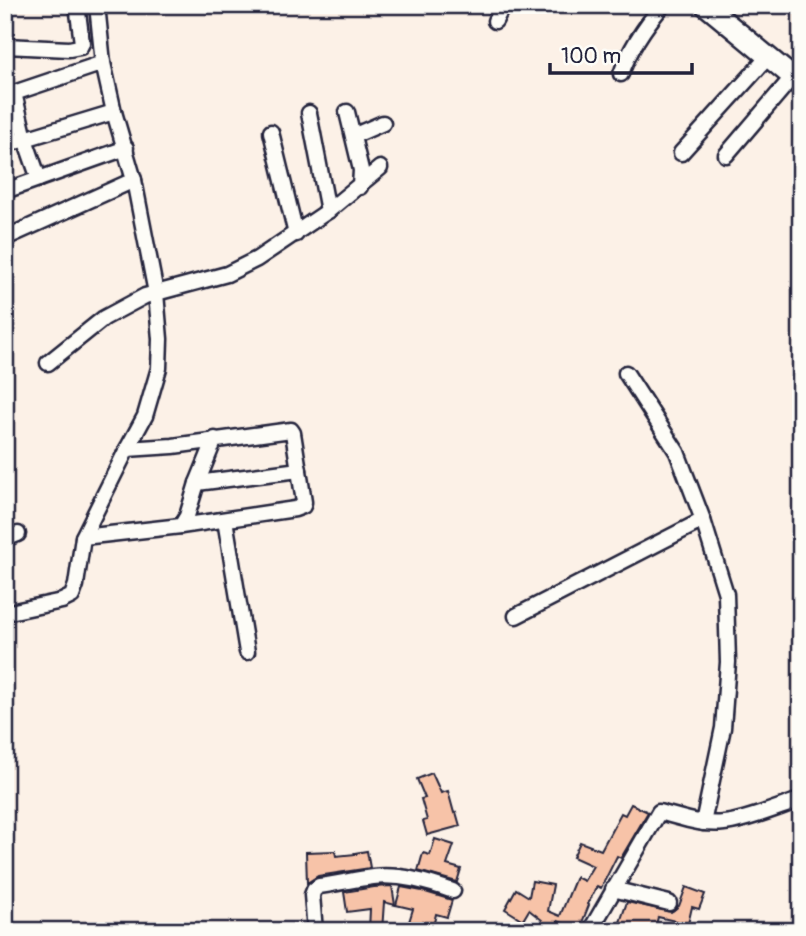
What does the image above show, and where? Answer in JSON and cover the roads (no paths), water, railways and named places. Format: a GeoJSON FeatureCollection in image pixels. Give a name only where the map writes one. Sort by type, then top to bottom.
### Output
{"type":"FeatureCollection","features":[{"type":"Feature","properties":{"kind":"highway"},"geometry":{"type":"LineString","coordinates":[[705,5],[768,58],[798,76]]}},
{"type":"Feature","properties":{"kind":"street"},"geometry":{"type":"LineString","coordinates":[[5,46],[69,49],[80,47],[82,43],[77,5]]}},
{"type":"Feature","properties":{"kind":"street"},"geometry":{"type":"LineString","coordinates":[[5,613],[62,601],[72,596],[83,537],[145,416],[159,368],[160,339],[156,293],[134,180],[103,63],[97,5]]}},
{"type":"Feature","properties":{"kind":"street"},"geometry":{"type":"LineString","coordinates":[[495,21],[503,5]]}},
{"type":"Feature","properties":{"kind":"street"},"geometry":{"type":"LineString","coordinates":[[621,74],[636,40],[663,5]]}},
{"type":"Feature","properties":{"kind":"street"},"geometry":{"type":"LineString","coordinates":[[681,153],[768,58]]}},
{"type":"Feature","properties":{"kind":"street"},"geometry":{"type":"LineString","coordinates":[[39,179],[9,94],[103,63]]}},
{"type":"Feature","properties":{"kind":"street"},"geometry":{"type":"LineString","coordinates":[[726,155],[798,76]]}},
{"type":"Feature","properties":{"kind":"street"},"geometry":{"type":"LineString","coordinates":[[347,111],[361,170],[360,187]]}},
{"type":"Feature","properties":{"kind":"street"},"geometry":{"type":"LineString","coordinates":[[5,145],[114,112]]}},
{"type":"Feature","properties":{"kind":"street"},"geometry":{"type":"LineString","coordinates":[[309,113],[328,211]]}},
{"type":"Feature","properties":{"kind":"street"},"geometry":{"type":"LineString","coordinates":[[353,136],[383,123]]}},
{"type":"Feature","properties":{"kind":"street"},"geometry":{"type":"LineString","coordinates":[[271,132],[296,234]]}},
{"type":"Feature","properties":{"kind":"street"},"geometry":{"type":"LineString","coordinates":[[5,191],[126,148]]}},
{"type":"Feature","properties":{"kind":"street"},"geometry":{"type":"LineString","coordinates":[[48,363],[104,318],[145,296],[227,274],[257,259],[328,211],[380,168]]}},
{"type":"Feature","properties":{"kind":"street"},"geometry":{"type":"LineString","coordinates":[[5,238],[134,180]]}},
{"type":"Feature","properties":{"kind":"street"},"geometry":{"type":"LineString","coordinates":[[626,373],[677,452],[703,520],[726,594],[728,662],[723,728],[703,822]]}},
{"type":"Feature","properties":{"kind":"street"},"geometry":{"type":"LineString","coordinates":[[83,537],[225,520],[303,506],[291,430],[173,446],[127,449]]}},
{"type":"Feature","properties":{"kind":"street"},"geometry":{"type":"LineString","coordinates":[[181,526],[215,439]]}},
{"type":"Feature","properties":{"kind":"street"},"geometry":{"type":"LineString","coordinates":[[197,484],[299,470]]}},
{"type":"Feature","properties":{"kind":"street"},"geometry":{"type":"LineString","coordinates":[[225,520],[247,652]]}},
{"type":"Feature","properties":{"kind":"street"},"geometry":{"type":"LineString","coordinates":[[516,616],[703,520]]}},
{"type":"Feature","properties":{"kind":"street"},"geometry":{"type":"LineString","coordinates":[[590,931],[659,812],[703,822],[724,823],[801,801]]}},
{"type":"Feature","properties":{"kind":"street"},"geometry":{"type":"LineString","coordinates":[[315,931],[312,895],[319,886],[375,877],[414,879],[453,891]]}},
{"type":"Feature","properties":{"kind":"street"},"geometry":{"type":"LineString","coordinates":[[613,889],[669,903]]}}]}
